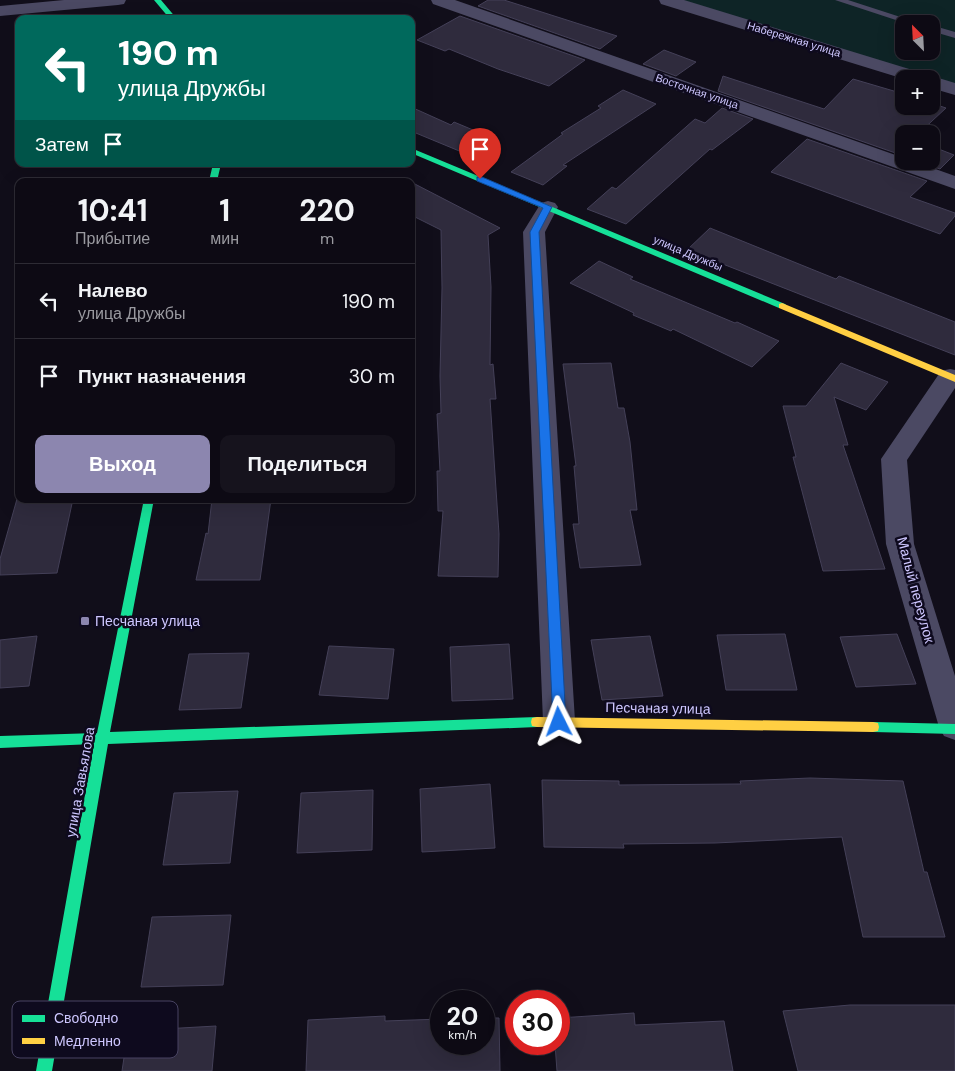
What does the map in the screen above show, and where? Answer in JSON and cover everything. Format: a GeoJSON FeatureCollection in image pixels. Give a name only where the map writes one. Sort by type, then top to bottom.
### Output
{"type":"FeatureCollection","features":[{"type":"Feature","properties":{"kind":"street"},"geometry":{"type":"LineString","coordinates":[[0,11],[118,0]]}},
{"type":"Feature","properties":{"kind":"street"},"geometry":{"type":"LineString","coordinates":[[157,0],[170,15]]}},
{"type":"Feature","properties":{"kind":"street","name":"Восточная улица"},"geometry":{"type":"LineString","coordinates":[[438,0],[955,183]]}},
{"type":"Feature","properties":{"kind":"street","name":"Набережная улица"},"geometry":{"type":"LineString","coordinates":[[667,0],[895,71]]}},
{"type":"Feature","properties":{"kind":"street"},"geometry":{"type":"LineString","coordinates":[[940,85],[955,89]]}},
{"type":"Feature","properties":{"kind":"street","name":"улица Дружбы"},"geometry":{"type":"LineString","coordinates":[[415,152],[953,378]]}},
{"type":"Feature","properties":{"kind":"street"},"geometry":{"type":"LineString","coordinates":[[548,207],[534,232],[559,722]]}},
{"type":"Feature","properties":{"kind":"street","name":"Малый переулок"},"geometry":{"type":"LineString","coordinates":[[953,378],[894,459],[900,544],[955,728]]}},
{"type":"Feature","properties":{"kind":"street","name":"улица Завьялова"},"geometry":{"type":"LineString","coordinates":[[56,1001],[102,738],[148,503]]}},
{"type":"Feature","properties":{"kind":"street","name":"Песчаная улица"},"geometry":{"type":"LineString","coordinates":[[0,742],[559,722],[955,728]]}},
{"type":"Feature","properties":{"kind":"street","name":"улица Завьялова"},"geometry":{"type":"LineString","coordinates":[[44,1071],[46,1058]]}},
{"type":"Feature","properties":{"kind":"lane"},"geometry":{"type":"LineString","coordinates":[[839,0],[895,17]]}},
{"type":"Feature","properties":{"kind":"lane"},"geometry":{"type":"LineString","coordinates":[[940,31],[955,35]]}},
{"type":"Feature","properties":{"kind":"green space"},"geometry":{"type":"Polygon","coordinates":[[[682,0],[955,0],[955,86],[940,81],[940,70],[904,70],[682,0]]]}},
{"type":"Feature","properties":{"kind":"building"},"geometry":{"type":"Polygon","coordinates":[[[488,0],[504,0],[617,36],[600,49],[478,6],[488,0]]]}},
{"type":"Feature","properties":{"kind":"building"},"geometry":{"type":"Polygon","coordinates":[[[460,16],[585,60],[549,86],[498,69],[449,49],[445,51],[417,40],[460,16]]]}},
{"type":"Feature","properties":{"kind":"building"},"geometry":{"type":"Polygon","coordinates":[[[664,50],[696,62],[676,76],[643,64],[664,50]]]}},
{"type":"Feature","properties":{"kind":"building"},"geometry":{"type":"Polygon","coordinates":[[[723,76],[824,109],[853,79],[895,91],[895,115],[938,115],[928,125],[895,125],[895,153],[718,91],[723,76]]]}},
{"type":"Feature","properties":{"kind":"building"},"geometry":{"type":"Polygon","coordinates":[[[623,90],[656,104],[563,165],[567,166],[543,185],[511,172],[563,134],[561,133],[601,108],[598,106],[623,90]]]}},
{"type":"Feature","properties":{"kind":"building"},"geometry":{"type":"Polygon","coordinates":[[[940,106],[946,108],[940,114],[940,106]]]}},
{"type":"Feature","properties":{"kind":"building"},"geometry":{"type":"Polygon","coordinates":[[[722,108],[753,119],[712,150],[710,149],[626,224],[587,209],[612,187],[616,189],[695,119],[705,123],[722,108]]]}},
{"type":"Feature","properties":{"kind":"building"},"geometry":{"type":"Polygon","coordinates":[[[415,109],[451,125],[454,122],[485,135],[476,141],[469,155],[415,133],[415,109]]]}},
{"type":"Feature","properties":{"kind":"building"},"geometry":{"type":"Polygon","coordinates":[[[807,139],[927,181],[910,197],[955,213],[955,216],[940,234],[771,172],[807,139]]]}},
{"type":"Feature","properties":{"kind":"building"},"geometry":{"type":"Polygon","coordinates":[[[940,150],[954,155],[940,169],[940,150]]]}},
{"type":"Feature","properties":{"kind":"building"},"geometry":{"type":"Polygon","coordinates":[[[415,184],[500,228],[488,235],[491,287],[490,365],[493,364],[496,399],[490,399],[499,534],[498,577],[438,576],[443,511],[438,511],[437,471],[440,471],[437,414],[441,413],[441,230],[415,217],[415,184]]]}},
{"type":"Feature","properties":{"kind":"building"},"geometry":{"type":"Polygon","coordinates":[[[710,228],[836,279],[839,276],[955,322],[955,355],[687,250],[710,228]]]}},
{"type":"Feature","properties":{"kind":"building"},"geometry":{"type":"Polygon","coordinates":[[[599,261],[633,277],[630,279],[779,341],[752,367],[673,329],[671,331],[633,315],[634,313],[570,283],[599,261]]]}},
{"type":"Feature","properties":{"kind":"building"},"geometry":{"type":"Polygon","coordinates":[[[611,363],[618,408],[624,408],[630,442],[637,510],[630,510],[641,565],[580,568],[573,524],[579,524],[574,466],[576,466],[563,364],[611,363]]]}},
{"type":"Feature","properties":{"kind":"building"},"geometry":{"type":"Polygon","coordinates":[[[841,363],[888,382],[866,410],[834,397],[848,445],[843,445],[885,569],[823,571],[793,457],[796,457],[783,406],[806,406],[841,363]]]}},
{"type":"Feature","properties":{"kind":"building"},"geometry":{"type":"Polygon","coordinates":[[[16,503],[72,503],[57,573],[0,575],[0,559],[16,503]]]}},
{"type":"Feature","properties":{"kind":"building"},"geometry":{"type":"Polygon","coordinates":[[[212,503],[270,503],[260,580],[196,580],[206,533],[208,534],[212,503]]]}},
{"type":"Feature","properties":{"kind":"building"},"geometry":{"type":"Polygon","coordinates":[[[785,634],[797,690],[726,690],[717,635],[785,634]]]}},
{"type":"Feature","properties":{"kind":"building"},"geometry":{"type":"Polygon","coordinates":[[[897,634],[916,684],[856,687],[840,637],[897,634]]]}},
{"type":"Feature","properties":{"kind":"building"},"geometry":{"type":"Polygon","coordinates":[[[37,636],[29,686],[0,688],[0,640],[37,636]]]}},
{"type":"Feature","properties":{"kind":"building"},"geometry":{"type":"Polygon","coordinates":[[[650,636],[663,696],[602,700],[591,640],[650,636]]]}},
{"type":"Feature","properties":{"kind":"building"},"geometry":{"type":"Polygon","coordinates":[[[509,644],[513,699],[452,701],[450,647],[509,644]]]}},
{"type":"Feature","properties":{"kind":"building"},"geometry":{"type":"Polygon","coordinates":[[[329,646],[394,649],[388,699],[319,695],[329,646]]]}},
{"type":"Feature","properties":{"kind":"building"},"geometry":{"type":"Polygon","coordinates":[[[249,653],[241,708],[179,710],[189,654],[249,653]]]}},
{"type":"Feature","properties":{"kind":"building"},"geometry":{"type":"Polygon","coordinates":[[[810,778],[903,781],[924,872],[927,872],[945,937],[863,937],[842,837],[715,843],[623,844],[624,848],[544,847],[542,780],[619,781],[619,785],[741,784],[740,781],[810,778]]]}},
{"type":"Feature","properties":{"kind":"building"},"geometry":{"type":"Polygon","coordinates":[[[490,784],[495,848],[422,852],[420,789],[490,784]]]}},
{"type":"Feature","properties":{"kind":"building"},"geometry":{"type":"Polygon","coordinates":[[[373,790],[372,850],[297,853],[301,793],[373,790]]]}},
{"type":"Feature","properties":{"kind":"building"},"geometry":{"type":"Polygon","coordinates":[[[238,791],[230,863],[163,865],[174,793],[238,791]]]}},
{"type":"Feature","properties":{"kind":"building"},"geometry":{"type":"Polygon","coordinates":[[[231,915],[223,985],[141,987],[152,917],[231,915]]]}},
{"type":"Feature","properties":{"kind":"building"},"geometry":{"type":"Polygon","coordinates":[[[850,1005],[955,1005],[955,1071],[798,1071],[783,1011],[850,1005]]]}},
{"type":"Feature","properties":{"kind":"building"},"geometry":{"type":"Polygon","coordinates":[[[634,1013],[635,1025],[724,1021],[733,1071],[557,1071],[556,1055],[570,1055],[570,1017],[634,1013]]]}},
{"type":"Feature","properties":{"kind":"building"},"geometry":{"type":"Polygon","coordinates":[[[385,1016],[385,1021],[430,1019],[430,1055],[495,1055],[495,1018],[499,1018],[500,1071],[306,1071],[308,1020],[385,1016]]]}},
{"type":"Feature","properties":{"kind":"building"},"geometry":{"type":"Polygon","coordinates":[[[216,1026],[212,1071],[122,1071],[124,1058],[178,1058],[178,1028],[216,1026]]]}},
{"type":"Feature","properties":{"kind":"traffic: fast"},"geometry":{"type":"LineString","coordinates":[[157,0],[170,15]]}},
{"type":"Feature","properties":{"kind":"traffic: fast"},"geometry":{"type":"LineString","coordinates":[[415,152],[782,306]]}},
{"type":"Feature","properties":{"kind":"traffic: fast"},"geometry":{"type":"LineString","coordinates":[[214,178],[216,167]]}},
{"type":"Feature","properties":{"kind":"traffic: fast"},"geometry":{"type":"LineString","coordinates":[[56,1001],[102,738],[148,503]]}},
{"type":"Feature","properties":{"kind":"traffic: fast"},"geometry":{"type":"LineString","coordinates":[[0,742],[537,722]]}},
{"type":"Feature","properties":{"kind":"traffic: fast"},"geometry":{"type":"LineString","coordinates":[[873,727],[955,729]]}},
{"type":"Feature","properties":{"kind":"traffic: fast"},"geometry":{"type":"LineString","coordinates":[[44,1071],[46,1058]]}},
{"type":"Feature","properties":{"kind":"traffic: slow"},"geometry":{"type":"LineString","coordinates":[[782,306],[955,379]]}},
{"type":"Feature","properties":{"kind":"traffic: slow"},"geometry":{"type":"LineString","coordinates":[[537,722],[873,727]]}},
{"type":"Feature","properties":{"kind":"place","name":"Песчаная улица"},"geometry":{"type":"Point","coordinates":[85,621]}},
{"type":"Feature","properties":{"kind":"route"},"geometry":{"type":"LineString","coordinates":[[480,179],[548,207],[534,232],[559,722]]}}]}
